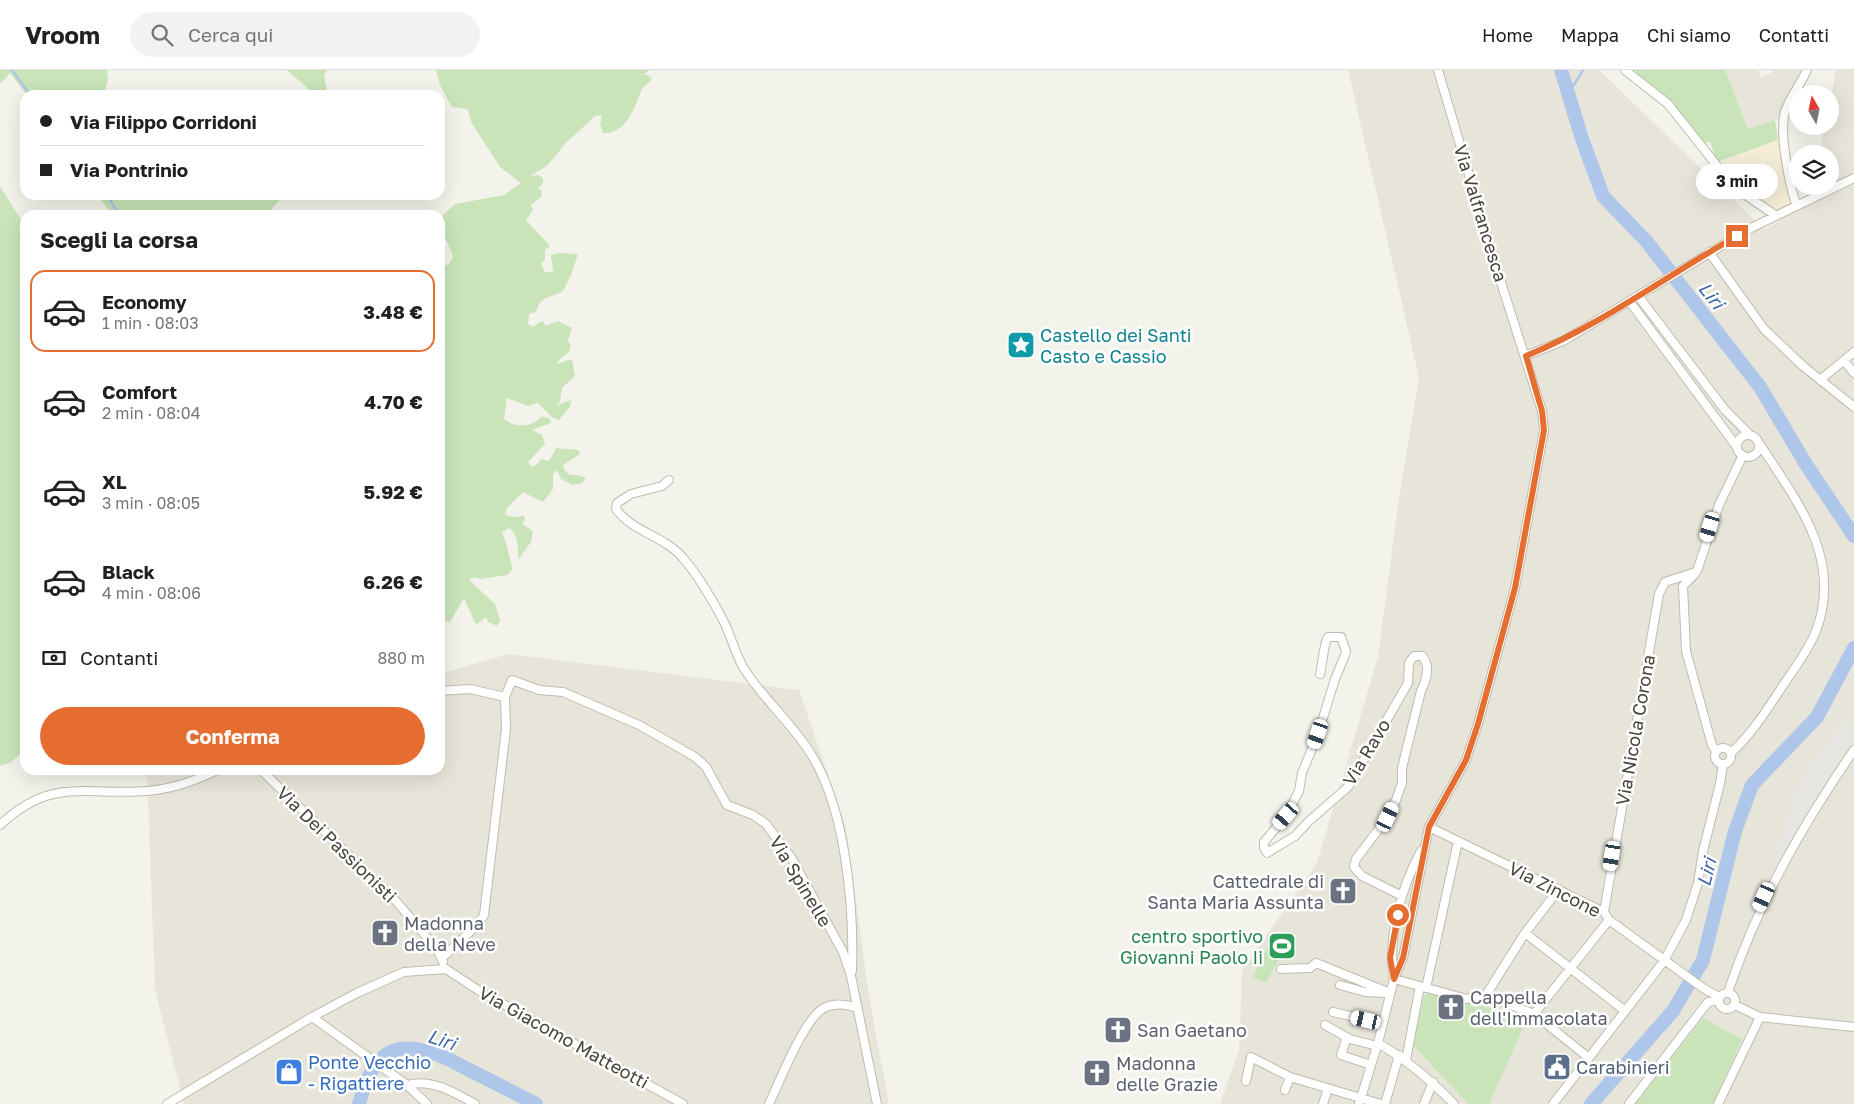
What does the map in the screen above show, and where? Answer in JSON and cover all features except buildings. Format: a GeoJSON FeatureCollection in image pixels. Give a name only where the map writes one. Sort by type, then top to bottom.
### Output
{"type":"FeatureCollection","features":[{"type":"Feature","properties":{"kind":"street","name":"Via Valfrancesca"},"geometry":{"type":"LineString","coordinates":[[1426,843],[1429,827],[1466,760],[1478,724],[1515,588],[1544,430],[1542,411],[1526,356],[1502,285],[1438,70]]}},
{"type":"Feature","properties":{"kind":"street"},"geometry":{"type":"LineString","coordinates":[[1625,70],[1672,108],[1729,181],[1775,215]]}},
{"type":"Feature","properties":{"kind":"street"},"geometry":{"type":"LineString","coordinates":[[1796,204],[1789,181],[1784,121],[1788,104],[1807,70]]}},
{"type":"Feature","properties":{"kind":"street"},"geometry":{"type":"LineString","coordinates":[[1526,356],[1562,341],[1639,297],[1699,257],[1775,215],[1854,178]]}},
{"type":"Feature","properties":{"kind":"street"},"geometry":{"type":"LineString","coordinates":[[1709,252],[1764,329],[1854,408]]}},
{"type":"Feature","properties":{"kind":"street"},"geometry":{"type":"LineString","coordinates":[[1639,297],[1725,410],[1754,438],[1810,524],[1823,566],[1824,588],[1816,631],[1798,663],[1750,736],[1731,753],[1730,761],[1722,764]]}},
{"type":"Feature","properties":{"kind":"street"},"geometry":{"type":"LineString","coordinates":[[1630,302],[1743,455],[1749,456],[1755,453],[1758,447],[1754,438]]}},
{"type":"Feature","properties":{"kind":"street"},"geometry":{"type":"LineString","coordinates":[[1820,380],[1854,352]]}},
{"type":"Feature","properties":{"kind":"street"},"geometry":{"type":"LineString","coordinates":[[1844,361],[1854,374]]}},
{"type":"Feature","properties":{"kind":"street"},"geometry":{"type":"LineString","coordinates":[[1737,447],[1741,438],[1754,438]]}},
{"type":"Feature","properties":{"kind":"street"},"geometry":{"type":"LineString","coordinates":[[1722,764],[1716,759],[1716,751],[1712,745],[1686,651],[1682,586],[1696,572],[1719,505],[1743,455]]}},
{"type":"Feature","properties":{"kind":"street"},"geometry":{"type":"LineString","coordinates":[[669,480],[662,486],[631,494],[617,503],[616,509],[622,517],[667,544],[683,558],[723,620],[743,667],[810,752],[822,773],[831,795],[842,846],[849,910],[851,976]]}},
{"type":"Feature","properties":{"kind":"street","name":"Via Nicola Corona"},"geometry":{"type":"LineString","coordinates":[[1604,912],[1658,594],[1665,582],[1696,572]]}},
{"type":"Feature","properties":{"kind":"street","name":"Via Ravo"},"geometry":{"type":"LineString","coordinates":[[1320,674],[1325,654],[1324,641],[1328,637],[1341,637],[1345,655],[1335,679],[1318,734],[1302,773],[1299,791],[1286,816],[1264,842],[1264,848],[1268,853],[1295,836],[1309,820],[1348,787],[1408,683],[1409,662],[1414,656],[1422,656],[1427,667],[1426,681],[1402,768],[1402,784],[1388,817],[1356,859],[1354,867],[1362,876],[1402,896]]}},
{"type":"Feature","properties":{"kind":"street","name":"Via Spinelle"},"geometry":{"type":"LineString","coordinates":[[505,697],[512,680],[538,690],[563,692],[639,725],[695,757],[706,767],[727,805],[758,818],[783,846],[843,952],[851,976],[877,1104]]}},
{"type":"Feature","properties":{"kind":"street"},"geometry":{"type":"LineString","coordinates":[[442,958],[478,924],[484,915],[506,729],[505,697],[470,688],[445,690]]}},
{"type":"Feature","properties":{"kind":"street"},"geometry":{"type":"LineString","coordinates":[[1716,751],[1723,747],[1731,753]]}},
{"type":"Feature","properties":{"kind":"street"},"geometry":{"type":"LineString","coordinates":[[1629,1104],[1708,1002],[1728,992],[1764,897],[1822,797],[1854,750]]}},
{"type":"Feature","properties":{"kind":"street"},"geometry":{"type":"LineString","coordinates":[[1553,1104],[1624,1010],[1664,961],[1686,920],[1698,883],[1703,851],[1720,784],[1722,764]]}},
{"type":"Feature","properties":{"kind":"street"},"geometry":{"type":"LineString","coordinates":[[0,825],[17,808],[47,795],[84,789],[148,791],[192,782],[206,775]]}},
{"type":"Feature","properties":{"kind":"street","name":"Via Dei Passionisti"},"geometry":{"type":"LineString","coordinates":[[266,775],[395,900],[442,958],[446,969]]}},
{"type":"Feature","properties":{"kind":"street","name":"Via Zincone"},"geometry":{"type":"LineString","coordinates":[[1429,827],[1604,912],[1609,920],[1664,961],[1719,998]]}},
{"type":"Feature","properties":{"kind":"street"},"geometry":{"type":"LineString","coordinates":[[1384,1104],[1403,1058],[1423,987],[1458,841]]}},
{"type":"Feature","properties":{"kind":"street"},"geometry":{"type":"LineString","coordinates":[[1394,979],[1390,958],[1402,896],[1426,843]]}},
{"type":"Feature","properties":{"kind":"street"},"geometry":{"type":"LineString","coordinates":[[1360,1101],[1378,1045],[1394,979],[1403,958],[1426,843]]}},
{"type":"Feature","properties":{"kind":"street"},"geometry":{"type":"LineString","coordinates":[[1486,996],[1525,933],[1559,889]]}},
{"type":"Feature","properties":{"kind":"street"},"geometry":{"type":"LineString","coordinates":[[1534,1014],[1609,920]]}},
{"type":"Feature","properties":{"kind":"street"},"geometry":{"type":"LineString","coordinates":[[1525,933],[1624,1010]]}},
{"type":"Feature","properties":{"kind":"street"},"geometry":{"type":"LineString","coordinates":[[1281,969],[1310,968],[1316,963],[1390,993]]}},
{"type":"Feature","properties":{"kind":"street"},"geometry":{"type":"LineString","coordinates":[[167,1104],[312,1017],[357,993],[404,972],[446,969]]}},
{"type":"Feature","properties":{"kind":"street","name":"Via Giacomo Matteotti"},"geometry":{"type":"LineString","coordinates":[[446,969],[478,990],[683,1104]]}},
{"type":"Feature","properties":{"kind":"street"},"geometry":{"type":"LineString","coordinates":[[1394,979],[1467,998],[1486,996],[1534,1014],[1588,1058]]}},
{"type":"Feature","properties":{"kind":"street"},"geometry":{"type":"LineString","coordinates":[[1340,985],[1365,992],[1390,993]]}},
{"type":"Feature","properties":{"kind":"street"},"geometry":{"type":"LineString","coordinates":[[1728,992],[1735,997],[1734,1005]]}},
{"type":"Feature","properties":{"kind":"street"},"geometry":{"type":"LineString","coordinates":[[1719,998],[1720,1005],[1725,1009],[1734,1005]]}},
{"type":"Feature","properties":{"kind":"street"},"geometry":{"type":"LineString","coordinates":[[768,1104],[806,1029],[818,1012],[825,1008],[842,1004],[858,1008]]}},
{"type":"Feature","properties":{"kind":"street"},"geometry":{"type":"LineString","coordinates":[[1734,1005],[1760,1017],[1854,1027]]}},
{"type":"Feature","properties":{"kind":"street"},"geometry":{"type":"LineString","coordinates":[[1333,1012],[1383,1024]]}},
{"type":"Feature","properties":{"kind":"street"},"geometry":{"type":"LineString","coordinates":[[312,1017],[404,1083],[427,1104]]}},
{"type":"Feature","properties":{"kind":"street"},"geometry":{"type":"LineString","coordinates":[[1718,1104],[1760,1017]]}},
{"type":"Feature","properties":{"kind":"street"},"geometry":{"type":"LineString","coordinates":[[1325,1025],[1347,1037],[1378,1045],[1403,1058],[1433,1082],[1454,1104]]}},
{"type":"Feature","properties":{"kind":"street"},"geometry":{"type":"LineString","coordinates":[[1347,1037],[1341,1055],[1371,1065]]}},
{"type":"Feature","properties":{"kind":"street"},"geometry":{"type":"LineString","coordinates":[[1246,1081],[1251,1057],[1290,1077],[1328,1088],[1360,1101],[1381,1104]]}},
{"type":"Feature","properties":{"kind":"street"},"geometry":{"type":"LineString","coordinates":[[1285,1090],[1290,1077]]}},
{"type":"Feature","properties":{"kind":"street"},"geometry":{"type":"LineString","coordinates":[[1424,1104],[1433,1082]]}},
{"type":"Feature","properties":{"kind":"street"},"geometry":{"type":"LineString","coordinates":[[404,1083],[431,1084],[475,1104]]}},
{"type":"Feature","properties":{"kind":"street"},"geometry":{"type":"LineString","coordinates":[[1323,1104],[1328,1088]]}},
{"type":"Feature","properties":{"kind":"shaded area"},"geometry":{"type":"Polygon","coordinates":[[[1348,70],[1599,70],[1764,229],[1809,204],[1811,195],[1839,195],[1839,145],[1821,145],[1823,135],[1839,135],[1839,85],[1833,85],[1836,70],[1854,70],[1854,1104],[1220,1104],[1239,1050],[1242,971],[1317,863],[1378,657],[1397,512],[1419,377],[1348,70]]]}},
{"type":"Feature","properties":{"kind":"shaded area"},"geometry":{"type":"Polygon","coordinates":[[[1725,70],[1758,70],[1761,77],[1773,72],[1772,70],[1805,70],[1798,85],[1789,85],[1789,106],[1784,117],[1748,129],[1725,70]]]}},
{"type":"Feature","properties":{"kind":"shaded area"},"geometry":{"type":"Polygon","coordinates":[[[1780,140],[1785,184],[1795,204],[1775,213],[1731,180],[1717,162],[1780,140]]]}},
{"type":"Feature","properties":{"kind":"shaded area"},"geometry":{"type":"Polygon","coordinates":[[[508,654],[799,690],[846,827],[869,997],[889,1104],[184,1104],[155,989],[147,775],[445,775],[445,673],[508,654]]]}},
{"type":"Feature","properties":{"kind":"shaded area"},"geometry":{"type":"Polygon","coordinates":[[[1843,722],[1854,729],[1854,738],[1778,863],[1774,862],[1795,790],[1812,763],[1843,722]]]}},
{"type":"Feature","properties":{"kind":"green space"},"geometry":{"type":"Polygon","coordinates":[[[0,70],[107,70],[108,79],[105,90],[23,90],[10,73],[0,84],[0,70]]]}},
{"type":"Feature","properties":{"kind":"green space"},"geometry":{"type":"Polygon","coordinates":[[[287,70],[327,70],[324,76],[327,90],[309,90],[287,70]]]}},
{"type":"Feature","properties":{"kind":"green space"},"geometry":{"type":"Polygon","coordinates":[[[436,70],[649,70],[643,75],[648,75],[652,79],[642,89],[636,105],[624,125],[611,132],[603,133],[600,125],[602,115],[595,116],[565,144],[547,166],[530,176],[538,175],[543,178],[543,184],[538,188],[542,191],[541,197],[531,205],[533,210],[526,220],[550,246],[545,250],[545,260],[541,264],[545,272],[553,272],[551,255],[560,253],[578,254],[563,291],[543,300],[536,312],[529,314],[528,324],[533,327],[542,321],[546,326],[558,321],[572,328],[568,340],[571,346],[569,352],[556,364],[572,359],[575,376],[562,388],[560,402],[556,406],[571,400],[570,407],[559,420],[553,418],[538,403],[528,406],[507,398],[504,419],[513,424],[523,426],[537,421],[541,417],[549,418],[551,423],[532,430],[542,435],[545,444],[528,462],[532,467],[538,464],[541,459],[549,461],[556,448],[579,450],[580,454],[563,465],[564,469],[570,475],[586,478],[582,483],[572,485],[561,479],[557,470],[553,474],[553,489],[543,502],[523,492],[506,509],[505,515],[514,517],[524,516],[525,520],[522,524],[533,531],[531,542],[518,560],[515,534],[509,528],[502,532],[513,568],[507,575],[480,579],[475,577],[469,580],[495,604],[500,620],[497,626],[488,622],[486,617],[476,625],[464,598],[450,622],[445,620],[445,265],[448,265],[453,257],[445,238],[445,213],[455,204],[504,195],[521,183],[500,167],[471,122],[468,109],[452,107],[445,94],[445,90],[443,90],[436,70]]]}},
{"type":"Feature","properties":{"kind":"green space"},"geometry":{"type":"Polygon","coordinates":[[[1629,70],[1725,70],[1748,129],[1775,120],[1778,140],[1717,162],[1710,142],[1704,144],[1672,102],[1629,70]]]}},
{"type":"Feature","properties":{"kind":"green space"},"geometry":{"type":"Polygon","coordinates":[[[0,186],[20,218],[20,754],[10,763],[0,766],[0,186]]]}},
{"type":"Feature","properties":{"kind":"green space"},"geometry":{"type":"Polygon","coordinates":[[[102,200],[280,200],[272,210],[109,210],[102,200]]]}},
{"type":"Feature","properties":{"kind":"green space"},"geometry":{"type":"Polygon","coordinates":[[[1268,946],[1282,953],[1266,983],[1253,977],[1268,946]]]}},
{"type":"Feature","properties":{"kind":"green space"},"geometry":{"type":"Polygon","coordinates":[[[1432,991],[1527,1019],[1489,1104],[1468,1104],[1413,1045],[1424,996],[1432,991]]]}},
{"type":"Feature","properties":{"kind":"green space"},"geometry":{"type":"Polygon","coordinates":[[[1703,1018],[1742,1039],[1713,1104],[1635,1104],[1703,1018]]]}},
{"type":"Feature","properties":{"kind":"waterway"},"geometry":{"type":"LineString","coordinates":[[12,70],[26,90]]}},
{"type":"Feature","properties":{"kind":"waterway","name":"Liri"},"geometry":{"type":"LineString","coordinates":[[1561,70],[1582,139],[1603,196],[1647,242],[1760,387],[1807,466],[1854,536]]}},
{"type":"Feature","properties":{"kind":"waterway"},"geometry":{"type":"LineString","coordinates":[[1568,94],[1583,70]]}},
{"type":"Feature","properties":{"kind":"waterway"},"geometry":{"type":"LineString","coordinates":[[110,200],[116,210]]}},
{"type":"Feature","properties":{"kind":"waterway","name":"Liri"},"geometry":{"type":"LineString","coordinates":[[1591,1104],[1673,1011],[1703,960],[1735,831],[1752,785],[1817,717],[1854,648]]}},
{"type":"Feature","properties":{"kind":"waterway","name":"Liri"},"geometry":{"type":"LineString","coordinates":[[359,1104],[371,1072],[388,1053],[399,1049],[428,1052],[446,1058],[536,1104]]}},
{"type":"Feature","properties":{"kind":"place","name":"Castello dei Santi Casto e Cassio"},"geometry":{"type":"Point","coordinates":[1021,345]}},
{"type":"Feature","properties":{"kind":"place","name":"Cattedrale di Santa Maria Assunta"},"geometry":{"type":"Point","coordinates":[1343,891]}},
{"type":"Feature","properties":{"kind":"place","name":"Madonna della Neve"},"geometry":{"type":"Point","coordinates":[385,933]}},
{"type":"Feature","properties":{"kind":"place","name":"centro sportivo Giovanni Paolo Ii"},"geometry":{"type":"Point","coordinates":[1282,946]}},
{"type":"Feature","properties":{"kind":"place","name":"Cappella dell'Immacolata"},"geometry":{"type":"Point","coordinates":[1451,1007]}},
{"type":"Feature","properties":{"kind":"place","name":"San Gaetano"},"geometry":{"type":"Point","coordinates":[1118,1030]}},
{"type":"Feature","properties":{"kind":"place","name":"Carabinieri"},"geometry":{"type":"Point","coordinates":[1557,1067]}},
{"type":"Feature","properties":{"kind":"place","name":"Ponte Vecchio - Rigattiere"},"geometry":{"type":"Point","coordinates":[289,1072]}},
{"type":"Feature","properties":{"kind":"place","name":"Madonna delle Grazie"},"geometry":{"type":"Point","coordinates":[1097,1073]}},
{"type":"Feature","properties":{"kind":"route"},"geometry":{"type":"LineString","coordinates":[[1398,915],[1390,958],[1394,979],[1403,958],[1429,827],[1466,760],[1478,724],[1515,588],[1525,524],[1540,458],[1544,430],[1542,411],[1526,356],[1562,341],[1639,297],[1699,257],[1737,236]]}}]}
